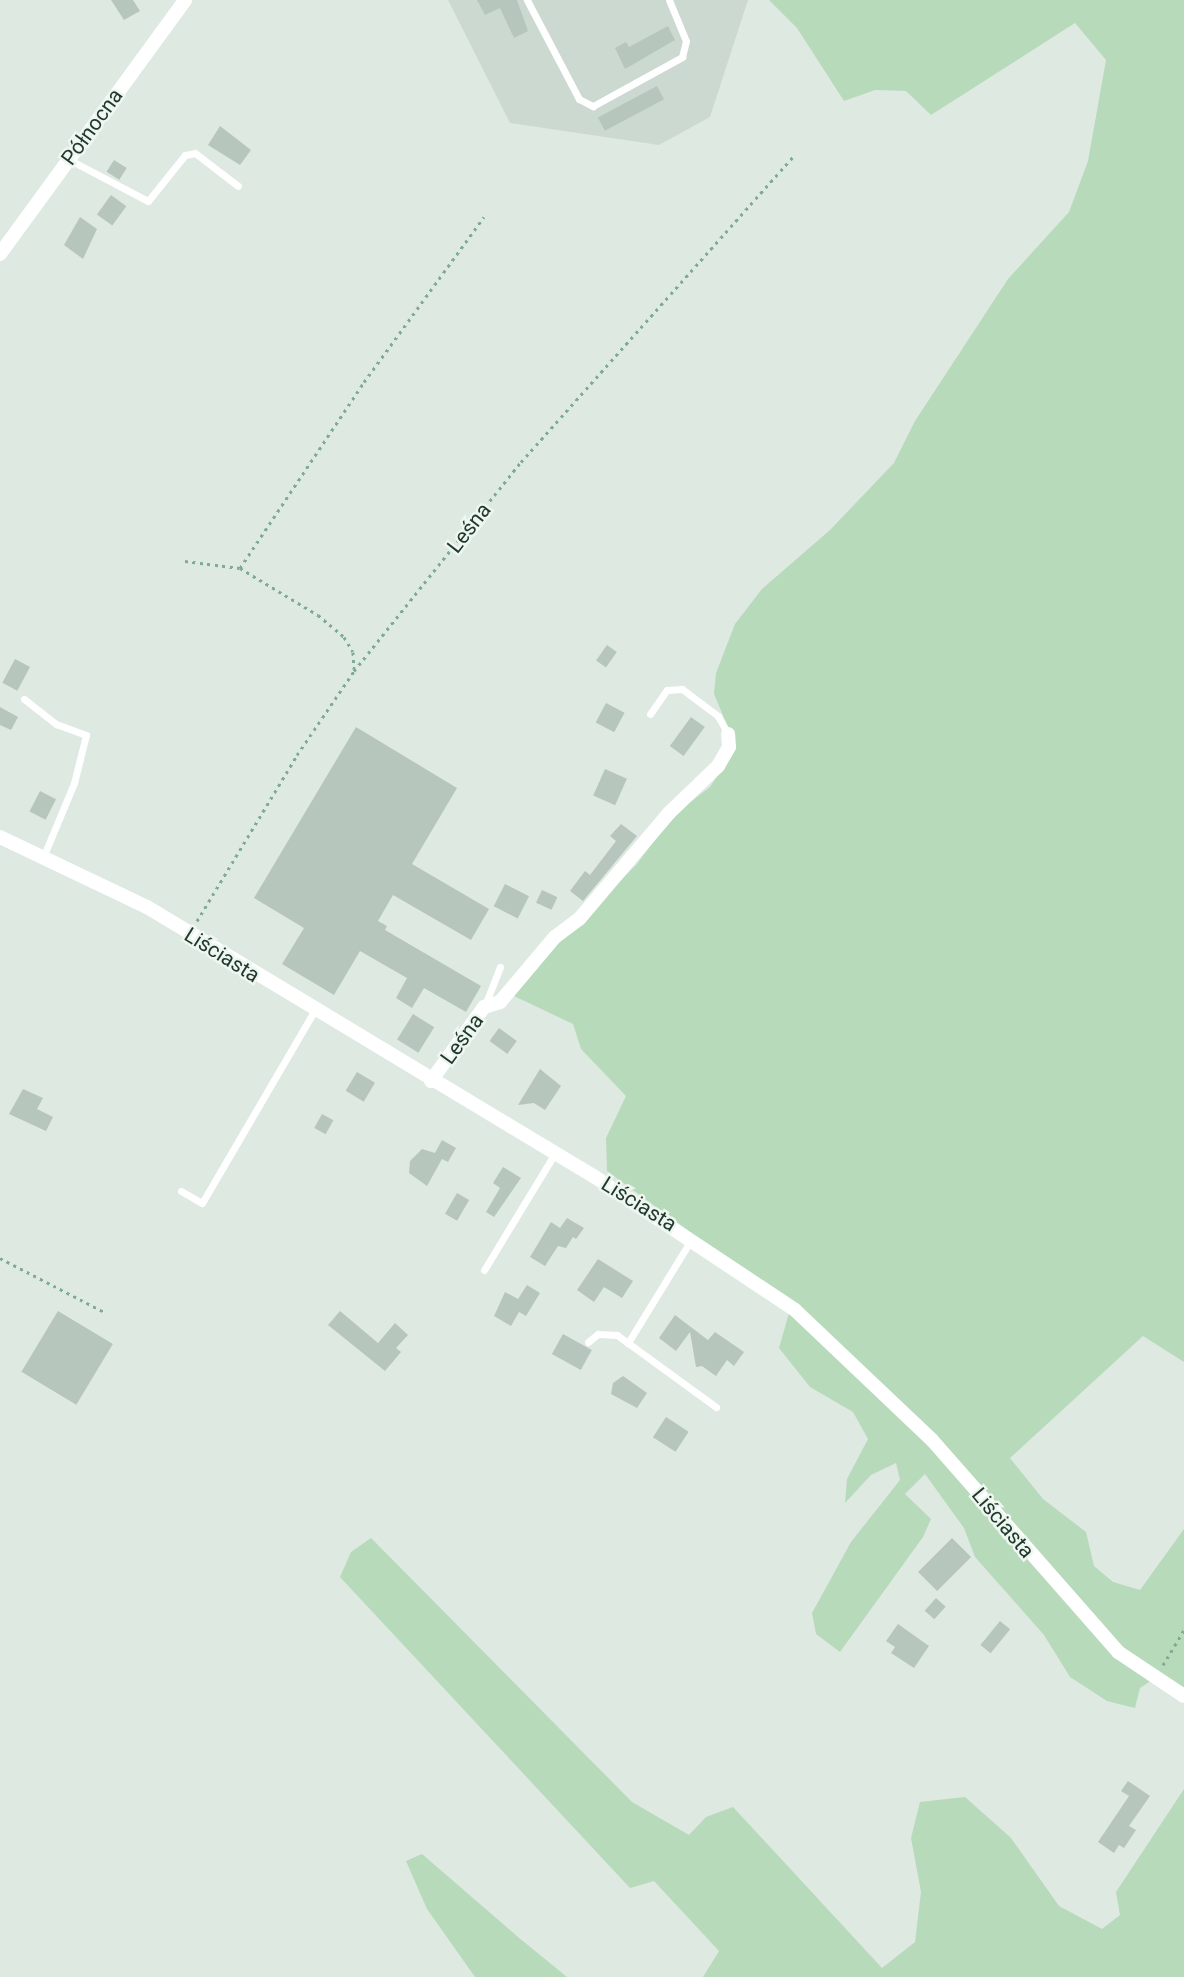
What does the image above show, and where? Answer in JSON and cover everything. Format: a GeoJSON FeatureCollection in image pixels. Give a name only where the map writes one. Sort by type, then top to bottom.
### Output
{"type":"FeatureCollection","features":[{"type":"Feature","properties":{"kind":"street","name":"Północna"},"geometry":{"type":"LineString","coordinates":[[1,251],[185,0]]}},
{"type":"Feature","properties":{"kind":"street","name":"Leśna"},"geometry":{"type":"LineString","coordinates":[[431,1081],[484,1007],[500,1002],[555,937],[580,918],[669,813],[711,773],[729,747],[728,734]]}},
{"type":"Feature","properties":{"kind":"street","name":"Liściasta"},"geometry":{"type":"LineString","coordinates":[[0,837],[44,855],[189,934],[692,1237],[795,1310],[932,1440],[1118,1652],[1150,1676],[1184,1696]]}},
{"type":"Feature","properties":{"kind":"lane"},"geometry":{"type":"LineString","coordinates":[[527,0],[579,99],[593,106],[682,57],[687,41],[669,0]]}},
{"type":"Feature","properties":{"kind":"lane"},"geometry":{"type":"LineString","coordinates":[[68,159],[148,201],[185,155],[195,153],[210,161],[238,186]]}},
{"type":"Feature","properties":{"kind":"lane"},"geometry":{"type":"LineString","coordinates":[[650,714],[667,690],[681,689],[718,716],[728,734]]}},
{"type":"Feature","properties":{"kind":"lane"},"geometry":{"type":"LineString","coordinates":[[24,699],[56,724],[86,735],[74,783],[44,855]]}},
{"type":"Feature","properties":{"kind":"lane"},"geometry":{"type":"LineString","coordinates":[[484,1007],[501,967]]}},
{"type":"Feature","properties":{"kind":"lane"},"geometry":{"type":"LineString","coordinates":[[181,1191],[202,1203],[314,1011]]}},
{"type":"Feature","properties":{"kind":"lane"},"geometry":{"type":"LineString","coordinates":[[484,1270],[555,1153]]}},
{"type":"Feature","properties":{"kind":"lane"},"geometry":{"type":"LineString","coordinates":[[628,1343],[692,1237]]}},
{"type":"Feature","properties":{"kind":"lane"},"geometry":{"type":"LineString","coordinates":[[588,1342],[598,1334],[617,1335],[716,1407]]}},
{"type":"Feature","properties":{"kind":"path","name":"Leśna"},"geometry":{"type":"LineString","coordinates":[[189,934],[297,755],[354,671],[521,462],[794,156]]}},
{"type":"Feature","properties":{"kind":"path"},"geometry":{"type":"LineString","coordinates":[[240,568],[364,382],[484,217]]}},
{"type":"Feature","properties":{"kind":"path"},"geometry":{"type":"LineString","coordinates":[[185,561],[240,568],[318,615],[344,637],[353,652],[354,671]]}},
{"type":"Feature","properties":{"kind":"path"},"geometry":{"type":"LineString","coordinates":[[0,1258],[106,1313]]}},
{"type":"Feature","properties":{"kind":"path"},"geometry":{"type":"LineString","coordinates":[[1150,1676],[1167,1660],[1184,1630]]}},
{"type":"Feature","properties":{"kind":"shaded area"},"geometry":{"type":"Polygon","coordinates":[[[448,0],[748,0],[710,117],[659,145],[510,123],[448,0]]]}},
{"type":"Feature","properties":{"kind":"green space"},"geometry":{"type":"Polygon","coordinates":[[[769,0],[1184,0],[1184,1362],[1143,1336],[1010,1458],[1043,1499],[1086,1532],[1094,1566],[1113,1582],[1140,1590],[1184,1529],[1184,1696],[1155,1678],[1140,1688],[1135,1708],[1107,1701],[1070,1677],[1044,1635],[975,1557],[964,1528],[925,1474],[905,1494],[931,1519],[923,1537],[840,1652],[816,1634],[812,1613],[851,1542],[900,1480],[896,1463],[871,1475],[845,1503],[847,1479],[868,1439],[853,1412],[810,1387],[779,1348],[791,1306],[607,1171],[606,1138],[626,1096],[581,1049],[573,1024],[514,996],[544,957],[637,864],[673,815],[710,787],[722,769],[732,737],[714,694],[716,673],[735,624],[762,589],[830,530],[894,463],[915,421],[1008,279],[1069,212],[1088,161],[1106,60],[1075,23],[931,115],[906,91],[875,90],[844,101],[797,28],[769,0]]]}},
{"type":"Feature","properties":{"kind":"green space"},"geometry":{"type":"Polygon","coordinates":[[[371,1538],[632,1802],[689,1835],[706,1817],[733,1807],[882,1968],[915,1942],[921,1892],[911,1838],[920,1802],[965,1797],[1011,1838],[1059,1906],[1102,1929],[1120,1915],[1116,1892],[1184,1789],[1184,1977],[703,1977],[719,1951],[654,1881],[630,1888],[340,1577],[351,1552],[371,1538]]]}},
{"type":"Feature","properties":{"kind":"green space"},"geometry":{"type":"Polygon","coordinates":[[[422,1854],[567,1977],[475,1977],[427,1909],[406,1861],[422,1854]]]}},
{"type":"Feature","properties":{"kind":"building"},"geometry":{"type":"Polygon","coordinates":[[[111,0],[133,0],[140,11],[124,20],[111,0]]]}},
{"type":"Feature","properties":{"kind":"building"},"geometry":{"type":"Polygon","coordinates":[[[477,0],[517,0],[528,31],[514,38],[500,8],[485,15],[477,0]]]}},
{"type":"Feature","properties":{"kind":"building"},"geometry":{"type":"Polygon","coordinates":[[[668,26],[675,40],[625,69],[615,48],[626,42],[629,47],[668,26]]]}},
{"type":"Feature","properties":{"kind":"building"},"geometry":{"type":"Polygon","coordinates":[[[657,86],[664,99],[605,131],[598,117],[657,86]]]}},
{"type":"Feature","properties":{"kind":"building"},"geometry":{"type":"Polygon","coordinates":[[[220,126],[251,150],[240,165],[208,145],[220,126]]]}},
{"type":"Feature","properties":{"kind":"building"},"geometry":{"type":"Polygon","coordinates":[[[114,160],[127,168],[119,180],[107,172],[114,160]]]}},
{"type":"Feature","properties":{"kind":"building"},"geometry":{"type":"Polygon","coordinates":[[[111,195],[126,206],[112,226],[97,214],[111,195]]]}},
{"type":"Feature","properties":{"kind":"building"},"geometry":{"type":"Polygon","coordinates":[[[80,217],[97,229],[83,259],[64,245],[80,217]]]}},
{"type":"Feature","properties":{"kind":"building"},"geometry":{"type":"Polygon","coordinates":[[[607,645],[617,652],[606,667],[596,661],[607,645]]]}},
{"type":"Feature","properties":{"kind":"building"},"geometry":{"type":"Polygon","coordinates":[[[15,659],[30,667],[17,691],[2,683],[15,659]]]}},
{"type":"Feature","properties":{"kind":"building"},"geometry":{"type":"Polygon","coordinates":[[[606,703],[625,713],[614,732],[596,722],[606,703]]]}},
{"type":"Feature","properties":{"kind":"building"},"geometry":{"type":"Polygon","coordinates":[[[0,707],[18,717],[11,730],[0,725],[0,707]]]}},
{"type":"Feature","properties":{"kind":"building"},"geometry":{"type":"Polygon","coordinates":[[[691,717],[705,727],[684,756],[670,746],[691,717]]]}},
{"type":"Feature","properties":{"kind":"building"},"geometry":{"type":"Polygon","coordinates":[[[356,727],[457,788],[412,864],[489,909],[471,940],[393,895],[378,921],[387,926],[385,930],[481,986],[466,1012],[424,988],[412,1008],[396,998],[407,978],[360,951],[334,995],[282,964],[304,928],[254,898],[356,727]]]}},
{"type":"Feature","properties":{"kind":"building"},"geometry":{"type":"Polygon","coordinates":[[[605,769],[627,779],[615,805],[593,795],[605,769]]]}},
{"type":"Feature","properties":{"kind":"building"},"geometry":{"type":"Polygon","coordinates":[[[40,791],[56,799],[46,820],[30,811],[40,791]]]}},
{"type":"Feature","properties":{"kind":"building"},"geometry":{"type":"Polygon","coordinates":[[[621,824],[637,836],[583,901],[570,891],[585,871],[590,875],[616,841],[610,836],[621,824]]]}},
{"type":"Feature","properties":{"kind":"building"},"geometry":{"type":"Polygon","coordinates":[[[505,884],[529,896],[518,919],[494,906],[505,884]]]}},
{"type":"Feature","properties":{"kind":"building"},"geometry":{"type":"Polygon","coordinates":[[[542,890],[557,897],[551,910],[536,903],[542,890]]]}},
{"type":"Feature","properties":{"kind":"building"},"geometry":{"type":"Polygon","coordinates":[[[413,1014],[434,1027],[418,1053],[397,1039],[413,1014]]]}},
{"type":"Feature","properties":{"kind":"building"},"geometry":{"type":"Polygon","coordinates":[[[499,1028],[517,1041],[507,1054],[490,1041],[499,1028]]]}},
{"type":"Feature","properties":{"kind":"building"},"geometry":{"type":"Polygon","coordinates":[[[540,1069],[561,1086],[545,1110],[534,1103],[518,1105],[540,1069]]]}},
{"type":"Feature","properties":{"kind":"building"},"geometry":{"type":"Polygon","coordinates":[[[357,1072],[375,1083],[364,1102],[346,1091],[357,1072]]]}},
{"type":"Feature","properties":{"kind":"building"},"geometry":{"type":"Polygon","coordinates":[[[23,1089],[43,1098],[37,1109],[53,1117],[46,1131],[9,1114],[23,1089]]]}},
{"type":"Feature","properties":{"kind":"building"},"geometry":{"type":"Polygon","coordinates":[[[322,1114],[333,1120],[326,1134],[314,1128],[322,1114]]]}},
{"type":"Feature","properties":{"kind":"building"},"geometry":{"type":"Polygon","coordinates":[[[442,1140],[456,1148],[448,1162],[442,1159],[427,1186],[409,1173],[410,1161],[422,1149],[435,1153],[442,1140]]]}},
{"type":"Feature","properties":{"kind":"building"},"geometry":{"type":"Polygon","coordinates":[[[503,1167],[521,1178],[494,1217],[486,1212],[500,1188],[493,1183],[503,1167]]]}},
{"type":"Feature","properties":{"kind":"building"},"geometry":{"type":"Polygon","coordinates":[[[457,1193],[469,1200],[457,1221],[445,1214],[457,1193]]]}},
{"type":"Feature","properties":{"kind":"building"},"geometry":{"type":"Polygon","coordinates":[[[567,1218],[584,1228],[576,1239],[573,1237],[566,1248],[558,1246],[545,1266],[530,1257],[551,1222],[560,1228],[567,1218]]]}},
{"type":"Feature","properties":{"kind":"building"},"geometry":{"type":"Polygon","coordinates":[[[598,1259],[633,1281],[622,1298],[604,1287],[594,1302],[577,1290],[598,1259]]]}},
{"type":"Feature","properties":{"kind":"building"},"geometry":{"type":"Polygon","coordinates":[[[527,1285],[540,1293],[526,1316],[519,1312],[511,1326],[494,1316],[505,1292],[518,1299],[527,1285]]]}},
{"type":"Feature","properties":{"kind":"building"},"geometry":{"type":"Polygon","coordinates":[[[58,1311],[113,1344],[76,1405],[21,1372],[58,1311]]]}},
{"type":"Feature","properties":{"kind":"building"},"geometry":{"type":"Polygon","coordinates":[[[340,1311],[378,1343],[395,1323],[408,1335],[396,1348],[401,1352],[385,1371],[328,1325],[340,1311]]]}},
{"type":"Feature","properties":{"kind":"building"},"geometry":{"type":"Polygon","coordinates":[[[675,1315],[708,1340],[715,1332],[744,1352],[734,1366],[727,1360],[716,1376],[702,1366],[696,1367],[690,1332],[676,1351],[659,1338],[675,1315]]]}},
{"type":"Feature","properties":{"kind":"building"},"geometry":{"type":"Polygon","coordinates":[[[563,1334],[592,1350],[581,1370],[552,1354],[563,1334]]]}},
{"type":"Feature","properties":{"kind":"building"},"geometry":{"type":"Polygon","coordinates":[[[623,1376],[647,1393],[637,1408],[611,1394],[613,1383],[623,1376]]]}},
{"type":"Feature","properties":{"kind":"building"},"geometry":{"type":"Polygon","coordinates":[[[666,1417],[689,1432],[676,1452],[653,1437],[666,1417]]]}},
{"type":"Feature","properties":{"kind":"building"},"geometry":{"type":"Polygon","coordinates":[[[952,1538],[971,1557],[937,1591],[918,1572],[952,1538]]]}},
{"type":"Feature","properties":{"kind":"building"},"geometry":{"type":"Polygon","coordinates":[[[936,1598],[946,1607],[934,1619],[925,1611],[936,1598]]]}},
{"type":"Feature","properties":{"kind":"building"},"geometry":{"type":"Polygon","coordinates":[[[1000,1621],[1010,1629],[991,1653],[980,1645],[1000,1621]]]}},
{"type":"Feature","properties":{"kind":"building"},"geometry":{"type":"Polygon","coordinates":[[[898,1624],[929,1646],[914,1668],[891,1653],[895,1647],[886,1641],[898,1624]]]}},
{"type":"Feature","properties":{"kind":"building"},"geometry":{"type":"Polygon","coordinates":[[[1128,1781],[1150,1796],[1129,1826],[1136,1830],[1124,1848],[1119,1845],[1114,1853],[1098,1842],[1129,1796],[1121,1791],[1128,1781]]]}}]}
